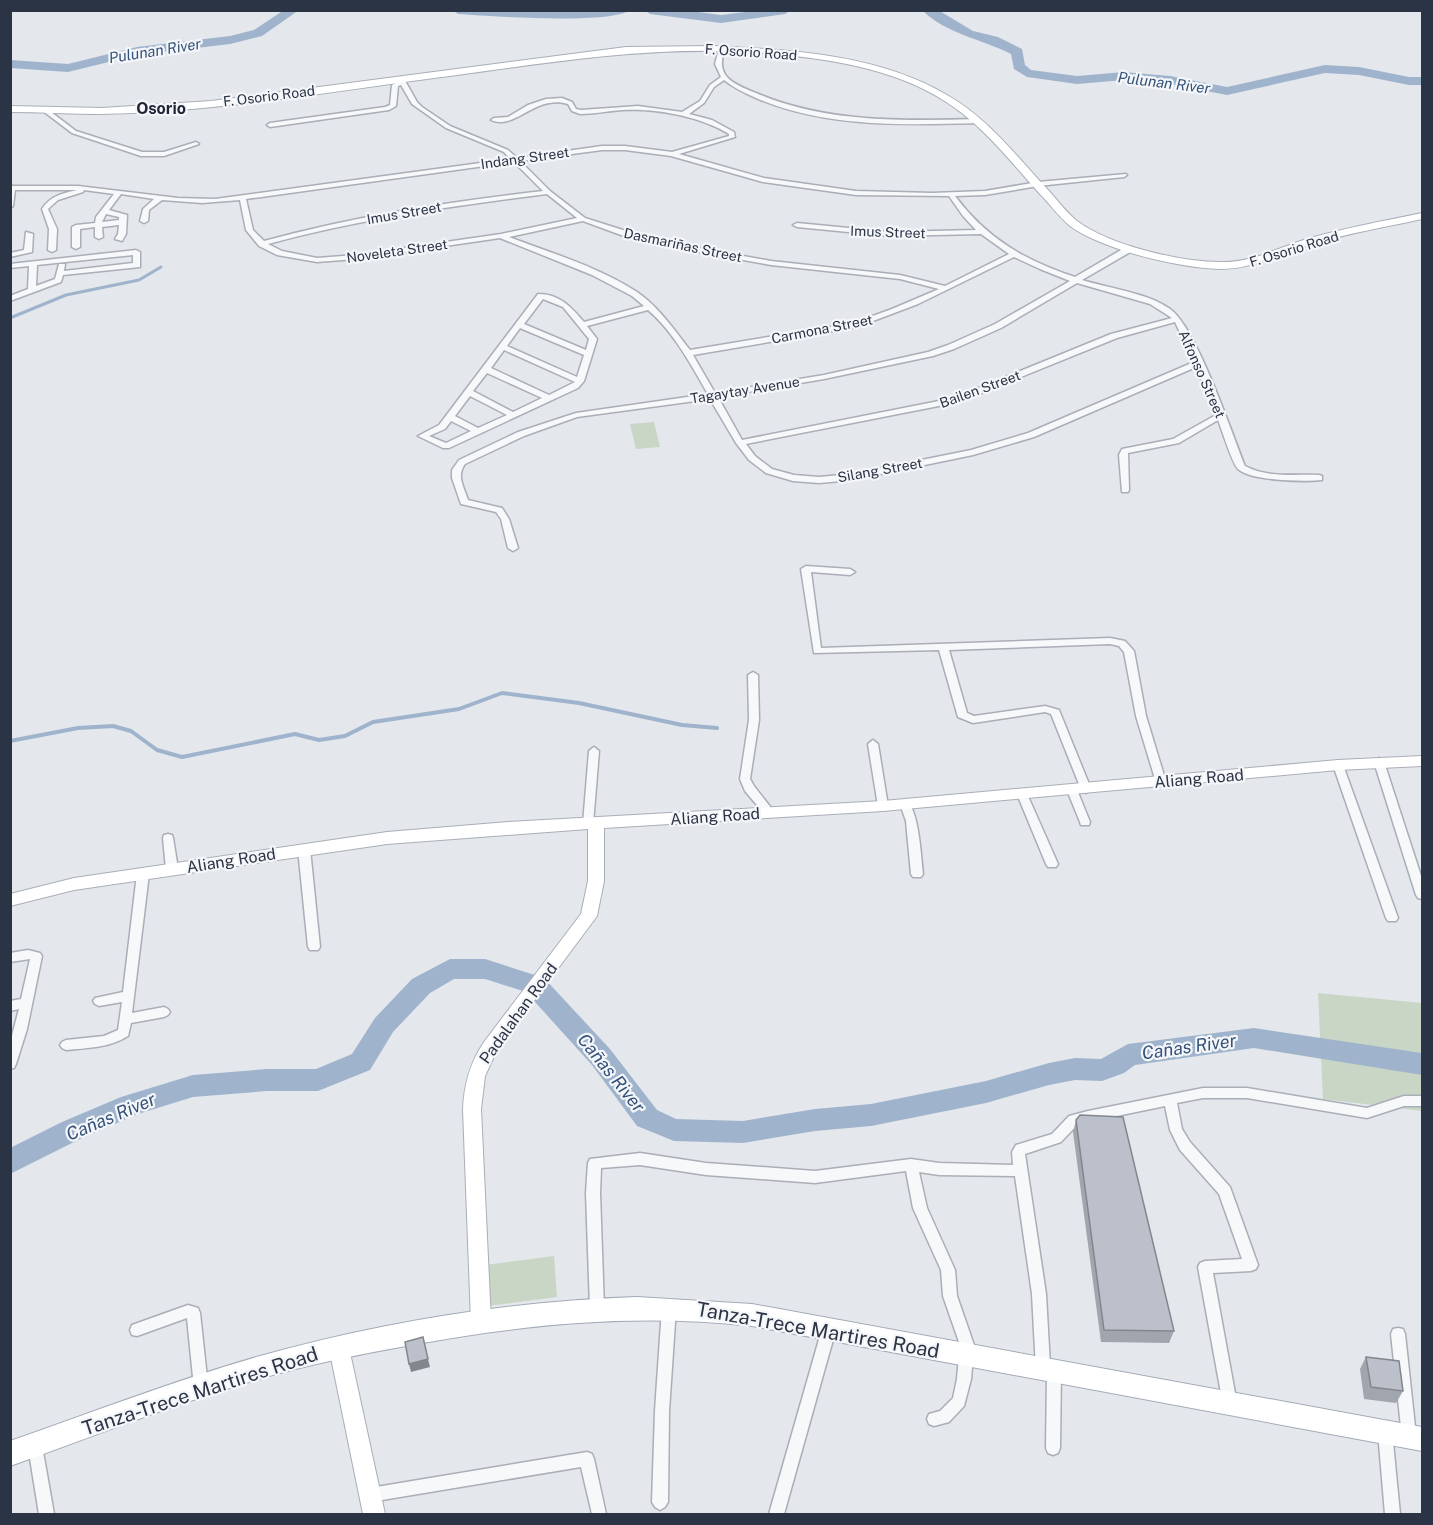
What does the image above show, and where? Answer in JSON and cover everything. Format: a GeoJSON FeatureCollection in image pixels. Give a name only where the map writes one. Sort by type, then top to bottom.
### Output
{"type":"FeatureCollection","features":[{"type":"Feature","properties":{"kind":"main road","name":"Tanza-Trece Martires Road"},"geometry":{"type":"LineString","coordinates":[[10,1454],[201,1387],[293,1359],[339,1348],[481,1322],[597,1308],[669,1306],[752,1315],[1416,1438]]}},
{"type":"Feature","properties":{"kind":"street","name":"F. Osorio Road"},"geometry":{"type":"LineString","coordinates":[[10,109],[123,110],[211,104],[610,52],[678,48],[722,49],[785,54],[851,63],[936,92],[964,108],[978,121],[1072,223],[1091,234],[1129,249],[1190,263],[1240,265],[1310,241],[1422,216]]}},
{"type":"Feature","properties":{"kind":"street"},"geometry":{"type":"LineString","coordinates":[[722,49],[718,64],[725,77],[733,85],[759,98],[818,115],[925,122],[978,121]]}},
{"type":"Feature","properties":{"kind":"street"},"geometry":{"type":"LineString","coordinates":[[682,116],[702,102],[711,86],[725,77]]}},
{"type":"Feature","properties":{"kind":"street"},"geometry":{"type":"LineString","coordinates":[[270,125],[387,109],[393,105],[395,85],[401,81]]}},
{"type":"Feature","properties":{"kind":"street","name":"Dasmariñas Street"},"geometry":{"type":"LineString","coordinates":[[401,81],[414,103],[420,108],[448,127],[504,150],[548,192],[583,219],[624,233],[677,246],[771,263],[900,277],[945,288]]}},
{"type":"Feature","properties":{"kind":"street"},"geometry":{"type":"LineString","coordinates":[[494,120],[510,119],[518,111],[528,106],[558,100],[570,103],[574,110],[580,112],[625,108],[650,109],[682,116],[729,131],[732,137],[672,154]]}},
{"type":"Feature","properties":{"kind":"street"},"geometry":{"type":"LineString","coordinates":[[45,110],[74,132],[141,154],[164,154],[196,144]]}},
{"type":"Feature","properties":{"kind":"street","name":"Indang Street"},"geometry":{"type":"LineString","coordinates":[[11,188],[65,186],[196,202],[243,199],[602,148],[625,148],[672,154],[763,180],[867,194],[985,193],[1038,184],[1124,175]]}},
{"type":"Feature","properties":{"kind":"street"},"geometry":{"type":"LineString","coordinates":[[10,206],[11,188]]}},
{"type":"Feature","properties":{"kind":"street"},"geometry":{"type":"LineString","coordinates":[[52,250],[53,229],[45,209],[46,205],[62,195],[90,188]]}},
{"type":"Feature","properties":{"kind":"street"},"geometry":{"type":"LineString","coordinates":[[99,237],[100,217],[118,192]]}},
{"type":"Feature","properties":{"kind":"street","name":"Imus Street"},"geometry":{"type":"LineString","coordinates":[[262,244],[339,224],[447,205],[548,192]]}},
{"type":"Feature","properties":{"kind":"street","name":"Alfonso Street"},"geometry":{"type":"LineString","coordinates":[[951,195],[963,215],[980,232],[1014,254],[1074,280],[1149,301],[1177,319],[1199,363],[1241,467],[1262,474],[1319,478]]}},
{"type":"Feature","properties":{"kind":"street"},"geometry":{"type":"LineString","coordinates":[[144,221],[146,209],[159,199]]}},
{"type":"Feature","properties":{"kind":"street"},"geometry":{"type":"LineString","coordinates":[[243,199],[250,230],[262,244]]}},
{"type":"Feature","properties":{"kind":"street"},"geometry":{"type":"LineString","coordinates":[[105,212],[123,215],[119,238]]}},
{"type":"Feature","properties":{"kind":"street","name":"Noveleta Street"},"geometry":{"type":"LineString","coordinates":[[262,244],[299,258],[334,260],[501,236],[583,219]]}},
{"type":"Feature","properties":{"kind":"street"},"geometry":{"type":"LineString","coordinates":[[76,247],[76,224],[98,225],[123,222]]}},
{"type":"Feature","properties":{"kind":"street","name":"Imus Street"},"geometry":{"type":"LineString","coordinates":[[797,225],[890,234],[980,232]]}},
{"type":"Feature","properties":{"kind":"street"},"geometry":{"type":"LineString","coordinates":[[10,255],[28,252],[29,234]]}},
{"type":"Feature","properties":{"kind":"street","name":"Silang Street"},"geometry":{"type":"LineString","coordinates":[[501,236],[615,281],[650,307],[688,353],[740,443],[752,458],[769,471],[793,478],[819,480],[852,477],[973,452],[1031,435],[1199,363]]}},
{"type":"Feature","properties":{"kind":"street","name":"Tagaytay Avenue"},"geometry":{"type":"LineString","coordinates":[[513,548],[505,519],[499,510],[477,507],[464,502],[456,478],[456,470],[462,462],[521,434],[576,415],[714,396],[892,363],[951,347],[998,326],[1129,249]]}},
{"type":"Feature","properties":{"kind":"street"},"geometry":{"type":"LineString","coordinates":[[10,266],[136,252],[137,264],[62,273]]}},
{"type":"Feature","properties":{"kind":"street","name":"Carmona Street"},"geometry":{"type":"LineString","coordinates":[[688,353],[862,322],[901,310],[1014,254]]}},
{"type":"Feature","properties":{"kind":"street"},"geometry":{"type":"LineString","coordinates":[[10,299],[58,280],[62,273],[62,260]]}},
{"type":"Feature","properties":{"kind":"street"},"geometry":{"type":"LineString","coordinates":[[32,291],[33,263]]}},
{"type":"Feature","properties":{"kind":"street"},"geometry":{"type":"LineString","coordinates":[[541,296],[566,305],[593,339],[580,381],[446,446],[422,436],[442,428],[519,325],[541,296]]}},
{"type":"Feature","properties":{"kind":"street"},"geometry":{"type":"LineString","coordinates":[[582,326],[650,307]]}},
{"type":"Feature","properties":{"kind":"street","name":"Bailen Street"},"geometry":{"type":"LineString","coordinates":[[740,443],[956,400],[1114,336],[1177,319]]}},
{"type":"Feature","properties":{"kind":"street"},"geometry":{"type":"LineString","coordinates":[[519,325],[588,354]]}},
{"type":"Feature","properties":{"kind":"street"},"geometry":{"type":"LineString","coordinates":[[503,347],[580,381]]}},
{"type":"Feature","properties":{"kind":"street"},"geometry":{"type":"LineString","coordinates":[[486,369],[549,398]]}},
{"type":"Feature","properties":{"kind":"street"},"geometry":{"type":"LineString","coordinates":[[468,392],[514,415]]}},
{"type":"Feature","properties":{"kind":"street"},"geometry":{"type":"LineString","coordinates":[[1125,490],[1123,455],[1125,451],[1176,441],[1220,416]]}},
{"type":"Feature","properties":{"kind":"street"},"geometry":{"type":"LineString","coordinates":[[450,417],[478,431]]}},
{"type":"Feature","properties":{"kind":"street"},"geometry":{"type":"LineString","coordinates":[[850,572],[806,569],[817,651],[1110,641],[1122,643],[1129,651],[1141,716],[1161,782]]}},
{"type":"Feature","properties":{"kind":"street"},"geometry":{"type":"LineString","coordinates":[[943,646],[962,715],[973,720],[1045,709],[1055,712],[1079,789],[1085,822]]}},
{"type":"Feature","properties":{"kind":"street"},"geometry":{"type":"LineString","coordinates":[[753,675],[754,720],[745,779],[749,788],[770,813]]}},
{"type":"Feature","properties":{"kind":"street"},"geometry":{"type":"LineString","coordinates":[[873,744],[883,806]]}},
{"type":"Feature","properties":{"kind":"street"},"geometry":{"type":"LineString","coordinates":[[592,824],[594,751]]}},
{"type":"Feature","properties":{"kind":"street","name":"Aliang Road"},"geometry":{"type":"LineString","coordinates":[[10,900],[74,884],[304,849],[429,834],[883,806],[1338,765],[1422,761]]}},
{"type":"Feature","properties":{"kind":"street"},"geometry":{"type":"LineString","coordinates":[[1379,762],[1422,895]]}},
{"type":"Feature","properties":{"kind":"street"},"geometry":{"type":"LineString","coordinates":[[1338,765],[1392,918]]}},
{"type":"Feature","properties":{"kind":"street"},"geometry":{"type":"LineString","coordinates":[[1022,794],[1052,864]]}},
{"type":"Feature","properties":{"kind":"street"},"geometry":{"type":"LineString","coordinates":[[905,804],[911,821],[917,874]]}},
{"type":"Feature","properties":{"kind":"street","name":"Padalahan Road"},"geometry":{"type":"LineString","coordinates":[[481,1322],[472,1097],[478,1069],[490,1047],[586,922],[592,907],[596,881],[592,824]]}},
{"type":"Feature","properties":{"kind":"street"},"geometry":{"type":"LineString","coordinates":[[168,838],[172,869]]}},
{"type":"Feature","properties":{"kind":"street"},"geometry":{"type":"LineString","coordinates":[[304,849],[314,947]]}},
{"type":"Feature","properties":{"kind":"street"},"geometry":{"type":"LineString","coordinates":[[66,1045],[117,1037],[124,1033],[143,874]]}},
{"type":"Feature","properties":{"kind":"street"},"geometry":{"type":"LineString","coordinates":[[10,958],[28,954],[36,956],[27,1003],[11,1059]]}},
{"type":"Feature","properties":{"kind":"street"},"geometry":{"type":"LineString","coordinates":[[99,1001],[128,996]]}},
{"type":"Feature","properties":{"kind":"street"},"geometry":{"type":"LineString","coordinates":[[10,1006],[27,1003]]}},
{"type":"Feature","properties":{"kind":"street"},"geometry":{"type":"LineString","coordinates":[[125,1019],[164,1012]]}},
{"type":"Feature","properties":{"kind":"street"},"geometry":{"type":"LineString","coordinates":[[1053,1448],[1048,1370],[1039,1294],[1020,1171],[1018,1152],[1021,1149],[1056,1138],[1074,1120],[1203,1093],[1247,1093],[1367,1113],[1404,1101],[1422,1101]]}},
{"type":"Feature","properties":{"kind":"street"},"geometry":{"type":"LineString","coordinates":[[1170,1099],[1176,1130],[1185,1146],[1225,1191],[1251,1265],[1205,1267],[1230,1404]]}},
{"type":"Feature","properties":{"kind":"street"},"geometry":{"type":"LineString","coordinates":[[597,1308],[593,1193],[595,1163],[640,1159],[706,1169],[815,1177],[911,1165],[939,1169],[1020,1171]]}},
{"type":"Feature","properties":{"kind":"street"},"geometry":{"type":"LineString","coordinates":[[911,1165],[920,1208],[948,1270],[950,1296],[967,1345],[959,1401],[944,1417],[934,1419]]}},
{"type":"Feature","properties":{"kind":"street"},"geometry":{"type":"LineString","coordinates":[[660,1502],[662,1411],[669,1306]]}},
{"type":"Feature","properties":{"kind":"street"},"geometry":{"type":"LineString","coordinates":[[136,1330],[188,1311],[193,1312],[201,1387]]}},
{"type":"Feature","properties":{"kind":"street"},"geometry":{"type":"LineString","coordinates":[[776,1515],[829,1329]]}},
{"type":"Feature","properties":{"kind":"street"},"geometry":{"type":"LineString","coordinates":[[1398,1334],[1416,1438]]}},
{"type":"Feature","properties":{"kind":"street"},"geometry":{"type":"LineString","coordinates":[[339,1348],[372,1505],[587,1459],[600,1515]]}},
{"type":"Feature","properties":{"kind":"street"},"geometry":{"type":"LineString","coordinates":[[1384,1432],[1393,1515]]}},
{"type":"Feature","properties":{"kind":"street"},"geometry":{"type":"LineString","coordinates":[[34,1446],[47,1515]]}},
{"type":"Feature","properties":{"kind":"green space"},"geometry":{"type":"Polygon","coordinates":[[[654,422],[660,447],[636,449],[630,424],[654,422]]]}},
{"type":"Feature","properties":{"kind":"green space"},"geometry":{"type":"Polygon","coordinates":[[[1318,993],[1422,1003],[1422,1111],[1323,1099],[1318,993]]]}},
{"type":"Feature","properties":{"kind":"green space"},"geometry":{"type":"Polygon","coordinates":[[[554,1256],[557,1297],[488,1306],[486,1265],[554,1256]]]}},
{"type":"Feature","properties":{"kind":"building"},"geometry":{"type":"Polygon","coordinates":[[[1080,1115],[1123,1117],[1174,1331],[1104,1330],[1076,1120],[1080,1115]]]}},
{"type":"Feature","properties":{"kind":"building"},"geometry":{"type":"Polygon","coordinates":[[[423,1337],[428,1359],[409,1364],[405,1342],[423,1337]]]}},
{"type":"Feature","properties":{"kind":"building"},"geometry":{"type":"Polygon","coordinates":[[[1366,1357],[1399,1361],[1403,1391],[1371,1387],[1366,1357]]]}},
{"type":"Feature","properties":{"kind":"waterway","name":"Pulunan River"},"geometry":{"type":"LineString","coordinates":[[10,64],[68,68],[137,51],[230,40],[258,33],[293,10]]}},
{"type":"Feature","properties":{"kind":"waterway","name":"Pulunan River"},"geometry":{"type":"LineString","coordinates":[[458,10],[541,15],[624,10]]}},
{"type":"Feature","properties":{"kind":"waterway","name":"Pulunan River"},"geometry":{"type":"LineString","coordinates":[[650,10],[721,19],[785,10]]}},
{"type":"Feature","properties":{"kind":"waterway","name":"Pulunan River"},"geometry":{"type":"LineString","coordinates":[[928,10],[969,34],[994,40],[1017,52],[1019,66],[1027,73],[1077,80],[1124,76],[1170,80],[1227,91],[1325,69],[1359,71],[1409,81],[1422,81]]}},
{"type":"Feature","properties":{"kind":"waterway"},"geometry":{"type":"LineString","coordinates":[[10,318],[66,295],[139,280],[161,267]]}},
{"type":"Feature","properties":{"kind":"waterway"},"geometry":{"type":"LineString","coordinates":[[10,741],[78,728],[113,726],[131,731],[157,750],[182,757],[295,734],[319,740],[345,736],[373,722],[459,709],[502,693],[579,703],[682,725],[717,728]]}},
{"type":"Feature","properties":{"kind":"waterway","name":"Cañas River"},"geometry":{"type":"LineString","coordinates":[[10,1162],[72,1130],[131,1105],[193,1086],[267,1080],[318,1080],[361,1062],[384,1025],[421,986],[450,969],[485,969],[535,985],[601,1057],[647,1118],[674,1130],[743,1132],[815,1120],[871,1115],[986,1092],[1049,1074],[1075,1069],[1102,1070],[1115,1065],[1128,1055],[1254,1038],[1422,1064]]}},
{"type":"Feature","properties":{"kind":"district","name":"Osorio"},"geometry":{"type":"Point","coordinates":[161,108]}}]}
